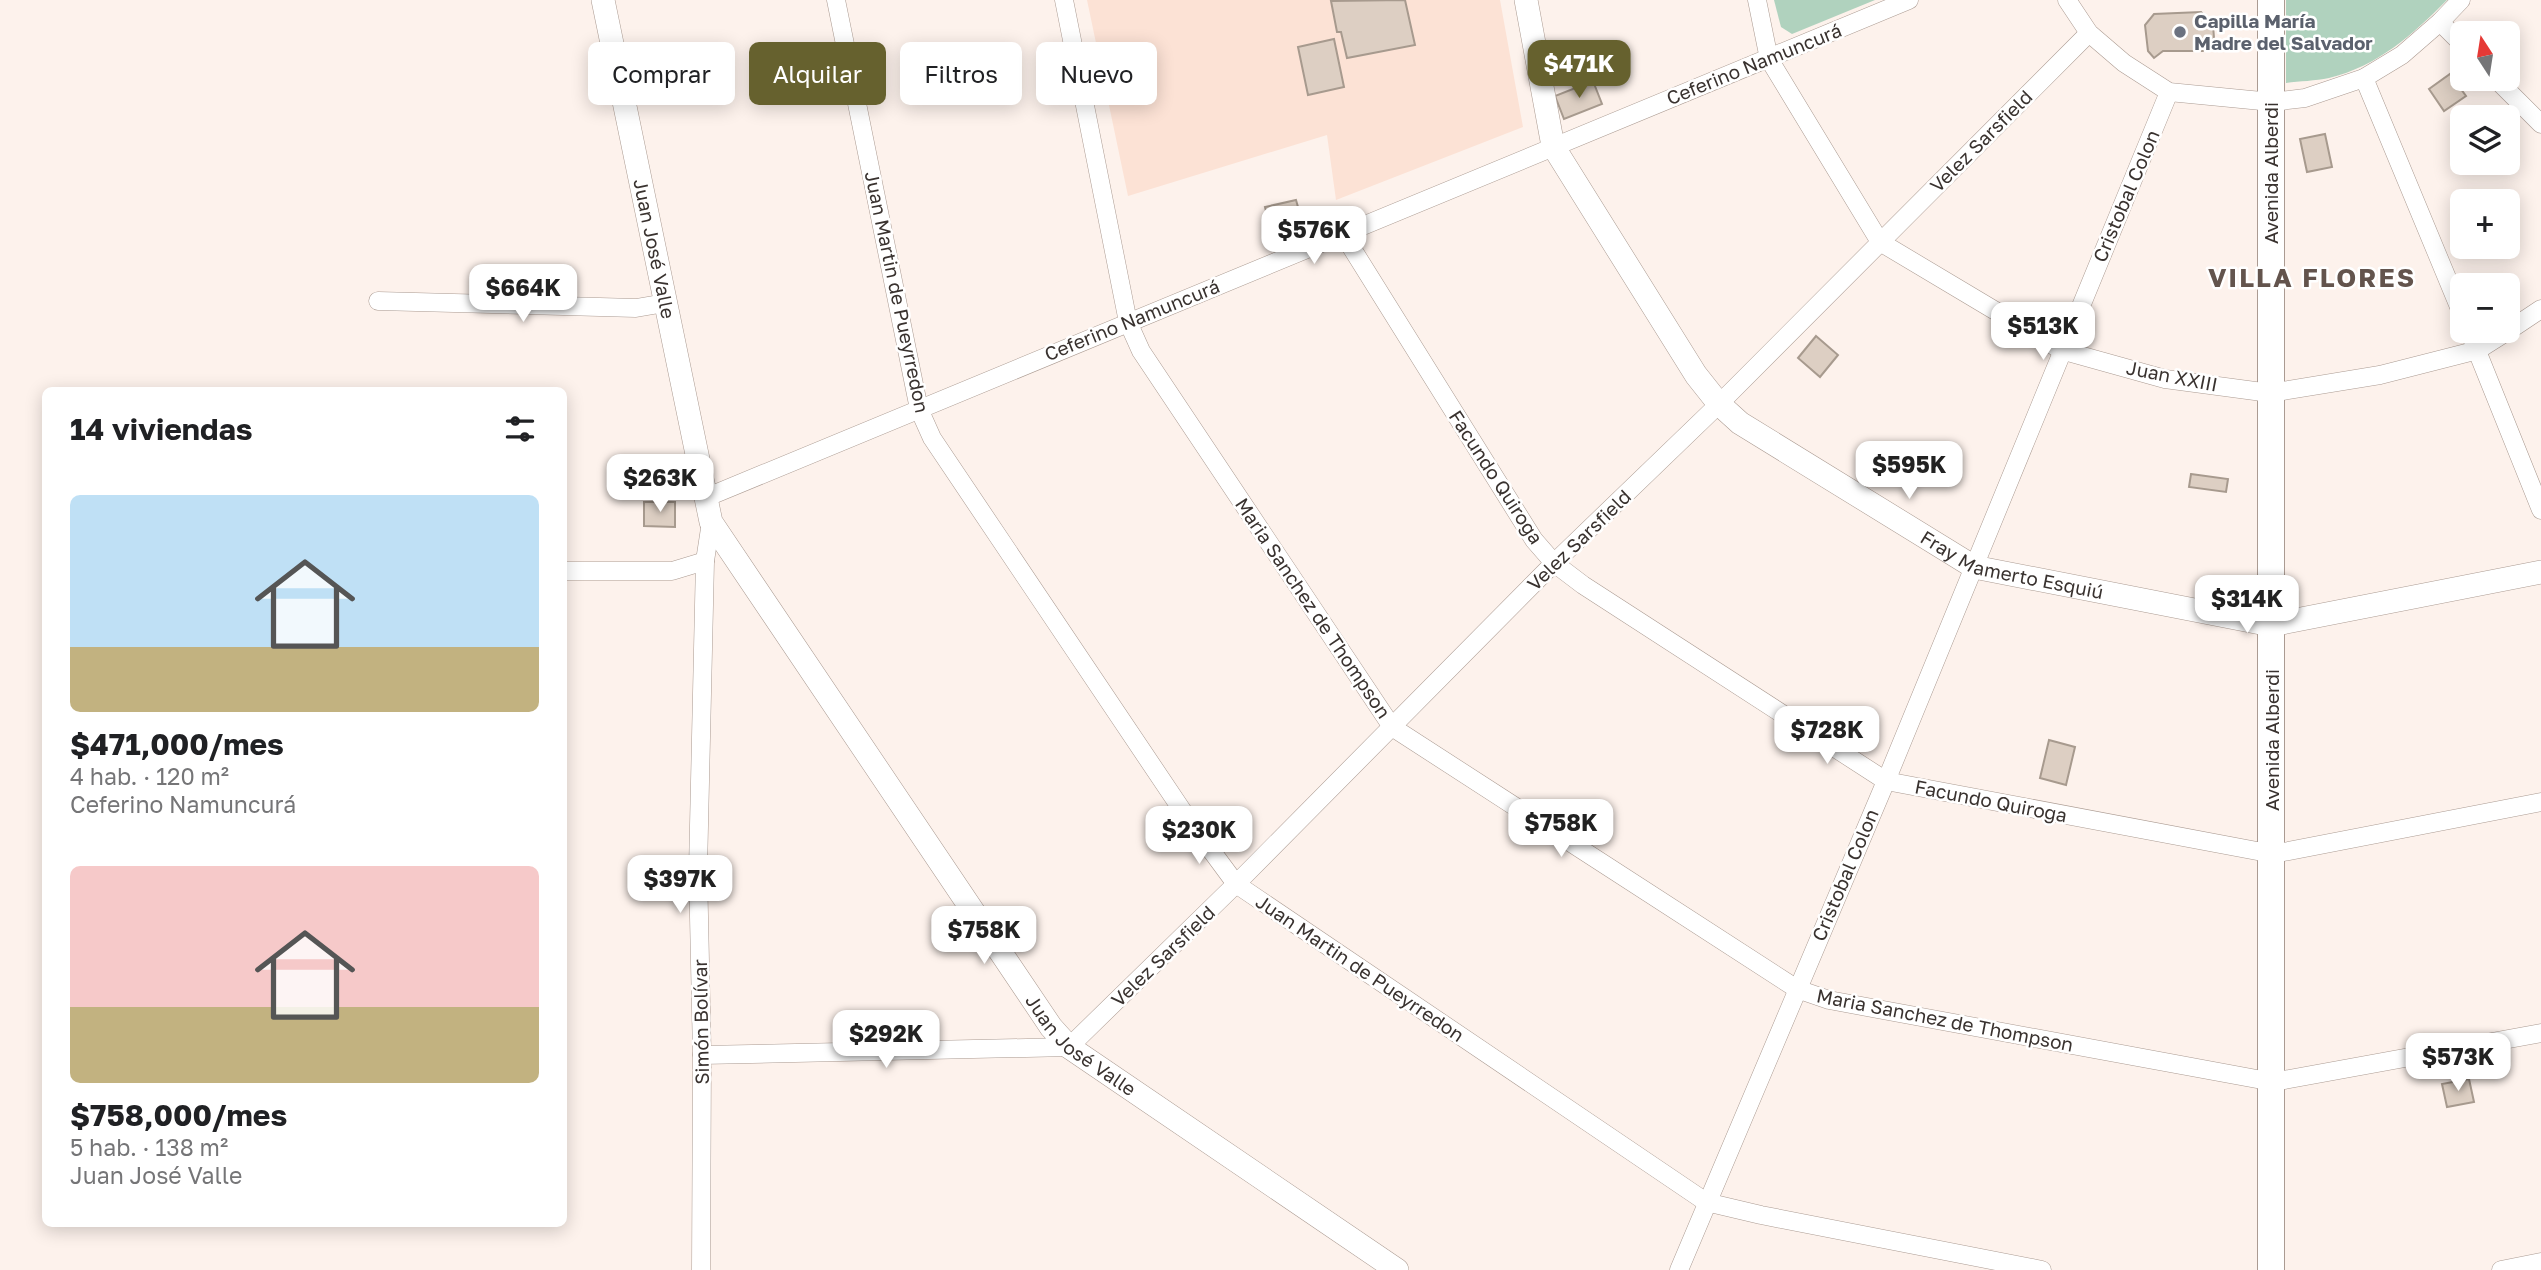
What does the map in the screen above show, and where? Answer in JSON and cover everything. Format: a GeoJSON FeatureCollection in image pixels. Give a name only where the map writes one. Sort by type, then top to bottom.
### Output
{"type":"FeatureCollection","features":[{"type":"Feature","properties":{"kind":"main road","name":"Avenida Alberdi"},"geometry":{"type":"LineString","coordinates":[[2271,0],[2271,1270]]}},
{"type":"Feature","properties":{"kind":"street","name":"Juan José Valle"},"geometry":{"type":"LineString","coordinates":[[603,0],[711,522],[1044,1016],[1069,1047],[1397,1270]]}},
{"type":"Feature","properties":{"kind":"street","name":"Juan Martin de Pueyrredon"},"geometry":{"type":"LineString","coordinates":[[836,0],[919,409],[932,438],[1188,819],[1236,884],[1706,1202],[2042,1270]]}},
{"type":"Feature","properties":{"kind":"street","name":"Maria Sanchez de Thompson"},"geometry":{"type":"LineString","coordinates":[[1064,0],[1128,321],[1141,351],[1392,726],[1797,989],[1842,1002],[2273,1082],[2541,1033]]}},
{"type":"Feature","properties":{"kind":"street","name":"Fray Mamerto Esquiú"},"geometry":{"type":"LineString","coordinates":[[1526,0],[1553,146],[1696,375],[1719,404],[1740,423],[1974,567],[2271,625],[2541,572]]}},
{"type":"Feature","properties":{"kind":"street","name":"Juan XXIII"},"geometry":{"type":"LineString","coordinates":[[1757,0],[1769,59],[1880,242],[2062,351],[2165,379],[2270,393],[2380,375],[2477,350],[2488,343]]}},
{"type":"Feature","properties":{"kind":"street","name":"Ceferino Namuncurá"},"geometry":{"type":"LineString","coordinates":[[705,498],[1909,0]]}},
{"type":"Feature","properties":{"kind":"street"},"geometry":{"type":"LineString","coordinates":[[2067,0],[2089,33],[2124,63],[2169,92],[2272,102],[2305,98],[2364,78],[2402,55],[2461,0]]}},
{"type":"Feature","properties":{"kind":"street"},"geometry":{"type":"LineString","coordinates":[[2440,22],[2450,32]]}},
{"type":"Feature","properties":{"kind":"street","name":"Velez Sarsfield"},"geometry":{"type":"LineString","coordinates":[[1069,1047],[1236,884],[1554,563],[1719,404],[2089,33]]}},
{"type":"Feature","properties":{"kind":"street"},"geometry":{"type":"LineString","coordinates":[[2364,78],[2450,285]]}},
{"type":"Feature","properties":{"kind":"street"},"geometry":{"type":"LineString","coordinates":[[2508,91],[2541,124]]}},
{"type":"Feature","properties":{"kind":"street","name":"Cristobal Colon"},"geometry":{"type":"LineString","coordinates":[[1679,1270],[1886,781],[2169,92]]}},
{"type":"Feature","properties":{"kind":"street","name":"Facundo Quiroga"},"geometry":{"type":"LineString","coordinates":[[1343,234],[1534,540],[1554,563],[1583,585],[1886,781],[2273,854],[2541,802]]}},
{"type":"Feature","properties":{"kind":"street"},"geometry":{"type":"LineString","coordinates":[[378,301],[636,308],[665,303]]}},
{"type":"Feature","properties":{"kind":"street","name":"Juan XXIII"},"geometry":{"type":"LineString","coordinates":[[2520,323],[2541,309]]}},
{"type":"Feature","properties":{"kind":"street"},"geometry":{"type":"LineString","coordinates":[[2474,343],[2541,510]]}},
{"type":"Feature","properties":{"kind":"street","name":"Simón Bolívar"},"geometry":{"type":"LineString","coordinates":[[701,1270],[702,1055],[698,870],[705,561],[711,522]]}},
{"type":"Feature","properties":{"kind":"street"},"geometry":{"type":"LineString","coordinates":[[567,571],[672,571],[705,561]]}},
{"type":"Feature","properties":{"kind":"street"},"geometry":{"type":"LineString","coordinates":[[702,1055],[1069,1047]]}},
{"type":"Feature","properties":{"kind":"street"},"geometry":{"type":"LineString","coordinates":[[2501,1270],[2541,1262]]}},
{"type":"Feature","properties":{"kind":"shaded area"},"geometry":{"type":"Polygon","coordinates":[[[1087,0],[1500,0],[1523,127],[1336,200],[1327,135],[1128,196],[1109,105],[1157,105],[1157,42],[1096,42],[1087,0]]]}},
{"type":"Feature","properties":{"kind":"green space"},"geometry":{"type":"Polygon","coordinates":[[[1774,0],[1875,0],[1792,34],[1781,27],[1774,0]]]}},
{"type":"Feature","properties":{"kind":"green space"},"geometry":{"type":"Polygon","coordinates":[[[2286,0],[2447,0],[2393,48],[2363,66],[2329,78],[2286,83],[2286,0]]]}},
{"type":"Feature","properties":{"kind":"building"},"geometry":{"type":"Polygon","coordinates":[[[1405,0],[1415,45],[1347,58],[1341,32],[1337,32],[1331,1],[1405,0]]]}},
{"type":"Feature","properties":{"kind":"building","name":"Capilla María Madre del Salvador"},"geometry":{"type":"Polygon","coordinates":[[[2201,12],[2213,25],[2214,38],[2203,51],[2163,51],[2154,58],[2148,51],[2145,25],[2154,14],[2201,12]]]}},
{"type":"Feature","properties":{"kind":"building"},"geometry":{"type":"Polygon","coordinates":[[[1334,39],[1344,87],[1308,95],[1298,47],[1334,39]]]}},
{"type":"Feature","properties":{"kind":"building"},"geometry":{"type":"Polygon","coordinates":[[[2450,74],[2450,91],[2462,91],[2466,96],[2444,111],[2429,89],[2450,74]]]}},
{"type":"Feature","properties":{"kind":"building"},"geometry":{"type":"Polygon","coordinates":[[[1593,81],[1602,104],[1564,119],[1555,96],[1593,81]]]}},
{"type":"Feature","properties":{"kind":"building"},"geometry":{"type":"Polygon","coordinates":[[[2325,134],[2332,167],[2307,172],[2300,139],[2325,134]]]}},
{"type":"Feature","properties":{"kind":"building"},"geometry":{"type":"Polygon","coordinates":[[[1296,200],[1302,221],[1270,228],[1265,207],[1296,200]]]}},
{"type":"Feature","properties":{"kind":"building"},"geometry":{"type":"Polygon","coordinates":[[[1816,336],[1838,355],[1820,377],[1798,358],[1816,336]]]}},
{"type":"Feature","properties":{"kind":"building"},"geometry":{"type":"Polygon","coordinates":[[[2191,474],[2228,479],[2226,492],[2189,487],[2191,474]]]}},
{"type":"Feature","properties":{"kind":"building"},"geometry":{"type":"Polygon","coordinates":[[[644,502],[675,502],[675,527],[644,526],[644,502]]]}},
{"type":"Feature","properties":{"kind":"building"},"geometry":{"type":"Polygon","coordinates":[[[2049,740],[2075,747],[2066,785],[2040,778],[2049,740]]]}},
{"type":"Feature","properties":{"kind":"building"},"geometry":{"type":"Polygon","coordinates":[[[2469,1079],[2474,1102],[2447,1107],[2442,1084],[2469,1079]]]}},
{"type":"Feature","properties":{"kind":"place","name":"Capilla María Madre del Salvador"},"geometry":{"type":"Point","coordinates":[2180,32]}},
{"type":"Feature","properties":{"kind":"district","name":"VILLA FLORES"},"geometry":{"type":"Point","coordinates":[2312,278]}}]}
